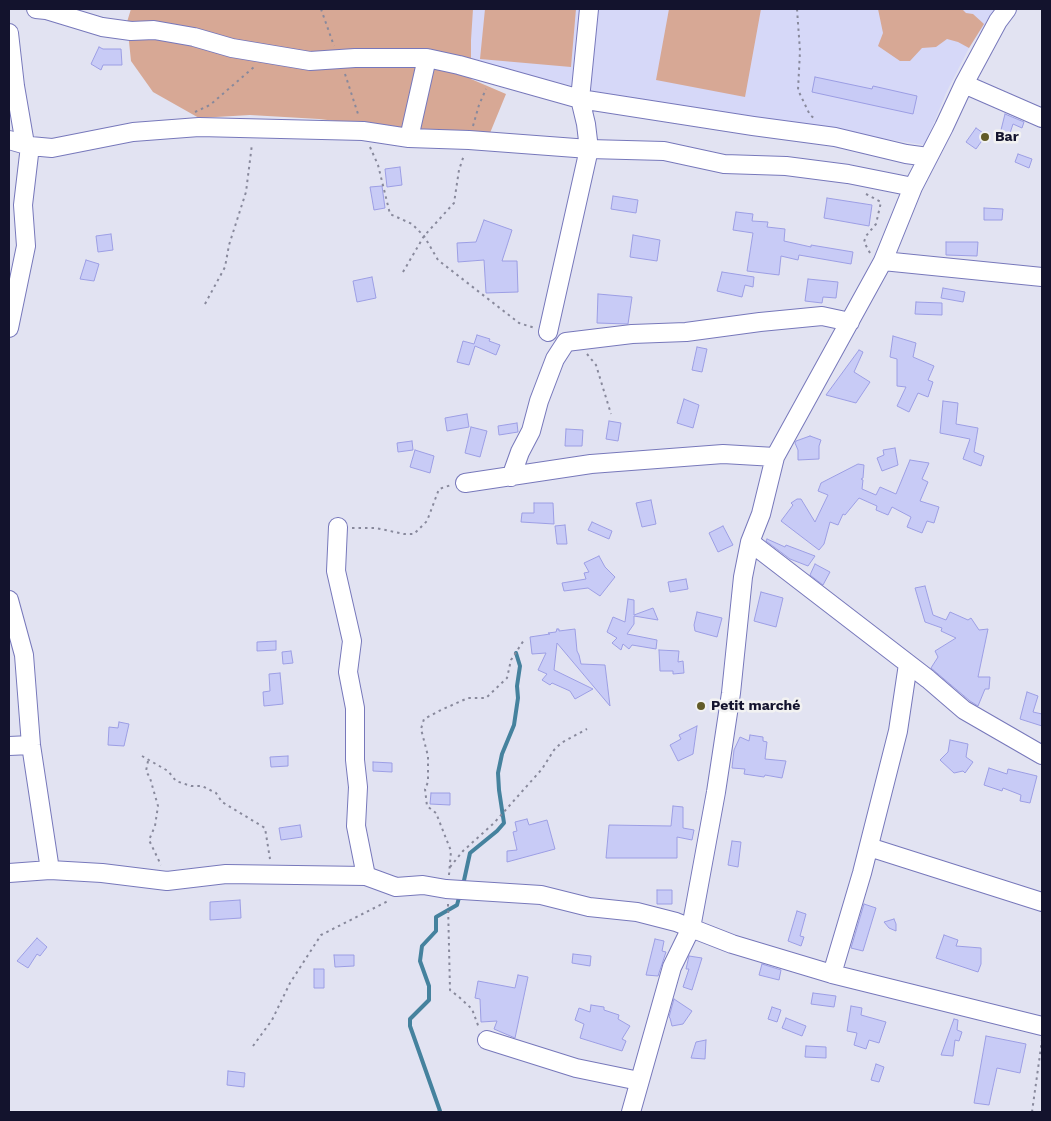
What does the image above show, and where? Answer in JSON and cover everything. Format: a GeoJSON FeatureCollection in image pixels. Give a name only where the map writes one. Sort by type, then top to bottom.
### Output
{"type":"FeatureCollection","features":[{"type":"Feature","properties":{"kind":"street"},"geometry":{"type":"LineString","coordinates":[[36,9],[102,27],[131,31],[154,30],[194,36],[232,48],[310,61],[427,58],[497,75],[580,99],[835,137],[928,158]]}},
{"type":"Feature","properties":{"kind":"street"},"geometry":{"type":"LineString","coordinates":[[548,332],[589,149],[580,99],[589,9]]}},
{"type":"Feature","properties":{"kind":"street"},"geometry":{"type":"LineString","coordinates":[[631,1112],[672,967],[691,928],[716,792],[743,578],[750,542],[761,514],[775,457],[883,261],[913,187],[944,128],[964,84],[998,21],[1007,9]]}},
{"type":"Feature","properties":{"kind":"street"},"geometry":{"type":"LineString","coordinates":[[9,33],[22,143],[26,246],[9,328]]}},
{"type":"Feature","properties":{"kind":"street"},"geometry":{"type":"LineString","coordinates":[[409,138],[427,58]]}},
{"type":"Feature","properties":{"kind":"street"},"geometry":{"type":"LineString","coordinates":[[964,84],[1042,118]]}},
{"type":"Feature","properties":{"kind":"street"},"geometry":{"type":"LineString","coordinates":[[22,143],[52,148],[133,132],[199,127],[363,131],[409,138],[469,140],[589,149],[664,151],[724,164],[786,166],[839,172],[913,187]]}},
{"type":"Feature","properties":{"kind":"street"},"geometry":{"type":"LineString","coordinates":[[883,261],[1042,277]]}},
{"type":"Feature","properties":{"kind":"street"},"geometry":{"type":"LineString","coordinates":[[511,477],[520,452],[531,431],[539,401],[555,359],[566,342],[632,334],[686,332],[822,316],[850,322]]}},
{"type":"Feature","properties":{"kind":"street"},"geometry":{"type":"LineString","coordinates":[[464,483],[591,464],[723,454],[775,457]]}},
{"type":"Feature","properties":{"kind":"street"},"geometry":{"type":"LineString","coordinates":[[338,527],[336,571],[352,642],[348,672],[355,708],[355,760],[358,787],[356,826],[366,876]]}},
{"type":"Feature","properties":{"kind":"street"},"geometry":{"type":"LineString","coordinates":[[750,542],[928,679],[964,710],[1042,755]]}},
{"type":"Feature","properties":{"kind":"street"},"geometry":{"type":"LineString","coordinates":[[9,606],[24,655],[31,745],[50,870]]}},
{"type":"Feature","properties":{"kind":"street"},"geometry":{"type":"LineString","coordinates":[[832,974],[869,847],[898,731],[908,664]]}},
{"type":"Feature","properties":{"kind":"street"},"geometry":{"type":"LineString","coordinates":[[9,746],[31,745]]}},
{"type":"Feature","properties":{"kind":"street"},"geometry":{"type":"LineString","coordinates":[[869,847],[1042,902]]}},
{"type":"Feature","properties":{"kind":"street"},"geometry":{"type":"LineString","coordinates":[[9,873],[50,870],[167,880],[226,874],[366,876],[396,887],[423,885],[446,889],[541,895],[589,907],[637,912],[676,922],[732,944],[832,974],[1042,1026]]}},
{"type":"Feature","properties":{"kind":"street"},"geometry":{"type":"LineString","coordinates":[[487,1040],[576,1068],[639,1081]]}},
{"type":"Feature","properties":{"kind":"path"},"geometry":{"type":"LineString","coordinates":[[321,9],[354,99],[363,131],[378,165],[390,214],[412,224],[424,236],[438,260],[519,323],[548,332]]}},
{"type":"Feature","properties":{"kind":"path"},"geometry":{"type":"LineString","coordinates":[[194,112],[210,105],[253,69],[266,54]]}},
{"type":"Feature","properties":{"kind":"path"},"geometry":{"type":"LineString","coordinates":[[403,272],[424,236],[454,203],[458,170],[479,105],[489,83],[497,75]]}},
{"type":"Feature","properties":{"kind":"path"},"geometry":{"type":"LineString","coordinates":[[205,304],[226,266],[229,245],[246,192],[254,129]]}},
{"type":"Feature","properties":{"kind":"path"},"geometry":{"type":"LineString","coordinates":[[566,342],[584,350],[596,366],[611,414]]}},
{"type":"Feature","properties":{"kind":"path"},"geometry":{"type":"LineString","coordinates":[[338,527],[341,525],[353,528],[376,528],[404,534],[414,534],[427,521],[439,489],[464,483]]}},
{"type":"Feature","properties":{"kind":"path"},"geometry":{"type":"LineString","coordinates":[[487,1040],[478,1026],[472,1009],[450,990],[446,889],[451,851],[436,813],[427,806],[425,789],[428,782],[428,756],[422,729],[424,719],[441,710],[468,698],[486,698],[507,678],[511,660],[524,640]]}},
{"type":"Feature","properties":{"kind":"path"},"geometry":{"type":"LineString","coordinates":[[450,867],[463,851],[494,823],[542,770],[554,750],[561,743],[587,729]]}},
{"type":"Feature","properties":{"kind":"path"},"geometry":{"type":"LineString","coordinates":[[142,756],[168,772],[176,780],[191,786],[202,786],[216,793],[222,802],[265,828],[273,875]]}},
{"type":"Feature","properties":{"kind":"path"},"geometry":{"type":"LineString","coordinates":[[148,761],[146,771],[150,778],[158,806],[155,826],[148,840],[167,880]]}},
{"type":"Feature","properties":{"kind":"path"},"geometry":{"type":"LineString","coordinates":[[253,1046],[272,1020],[290,983],[321,935],[399,895],[408,886]]}},
{"type":"Feature","properties":{"kind":"path"},"geometry":{"type":"LineString","coordinates":[[1032,1112],[1042,1034]]}},
{"type":"Feature","properties":{"kind":"shaded area"},"geometry":{"type":"Polygon","coordinates":[[[131,9],[473,9],[471,79],[506,94],[490,133],[444,134],[319,119],[250,115],[199,118],[153,92],[131,61],[127,22],[131,9]]]}},
{"type":"Feature","properties":{"kind":"shaded area"},"geometry":{"type":"Polygon","coordinates":[[[135,9],[995,9],[969,48],[946,93],[925,145],[629,100],[501,68],[135,9]]]}},
{"type":"Feature","properties":{"kind":"shaded area"},"geometry":{"type":"Polygon","coordinates":[[[485,9],[576,9],[571,67],[480,59],[485,9]]]}},
{"type":"Feature","properties":{"kind":"shaded area"},"geometry":{"type":"Polygon","coordinates":[[[669,9],[761,9],[745,97],[656,80],[669,9]]]}},
{"type":"Feature","properties":{"kind":"shaded area"},"geometry":{"type":"Polygon","coordinates":[[[878,9],[962,9],[966,13],[973,14],[984,24],[969,48],[947,39],[936,47],[922,48],[910,61],[900,61],[878,46],[883,33],[878,9]]]}},
{"type":"Feature","properties":{"kind":"building"},"geometry":{"type":"Polygon","coordinates":[[[99,47],[103,49],[121,49],[122,65],[103,65],[101,70],[91,64],[99,47]]]}},
{"type":"Feature","properties":{"kind":"building"},"geometry":{"type":"Polygon","coordinates":[[[815,77],[872,89],[873,86],[917,96],[913,114],[812,92],[815,77]]]}},
{"type":"Feature","properties":{"kind":"building"},"geometry":{"type":"Polygon","coordinates":[[[1005,114],[1024,122],[1022,128],[1013,124],[1009,136],[1000,134],[1005,114]]]}},
{"type":"Feature","properties":{"kind":"building"},"geometry":{"type":"Polygon","coordinates":[[[976,128],[986,135],[976,149],[966,142],[976,128]]]}},
{"type":"Feature","properties":{"kind":"building"},"geometry":{"type":"Polygon","coordinates":[[[1018,154],[1032,159],[1029,168],[1015,162],[1018,154]]]}},
{"type":"Feature","properties":{"kind":"building"},"geometry":{"type":"Polygon","coordinates":[[[400,167],[402,185],[387,187],[385,169],[400,167]]]}},
{"type":"Feature","properties":{"kind":"building"},"geometry":{"type":"Polygon","coordinates":[[[382,186],[385,208],[374,210],[370,187],[382,186]]]}},
{"type":"Feature","properties":{"kind":"building"},"geometry":{"type":"Polygon","coordinates":[[[613,196],[638,200],[636,213],[611,209],[613,196]]]}},
{"type":"Feature","properties":{"kind":"building"},"geometry":{"type":"Polygon","coordinates":[[[827,198],[872,205],[869,226],[824,218],[827,198]]]}},
{"type":"Feature","properties":{"kind":"building"},"geometry":{"type":"Polygon","coordinates":[[[984,208],[1003,209],[1002,220],[984,220],[984,208]]]}},
{"type":"Feature","properties":{"kind":"building"},"geometry":{"type":"Polygon","coordinates":[[[736,212],[753,214],[752,221],[768,222],[767,227],[785,229],[784,241],[811,247],[811,245],[853,252],[851,264],[799,255],[798,260],[781,256],[779,275],[747,271],[753,233],[733,230],[736,212]]]}},
{"type":"Feature","properties":{"kind":"building"},"geometry":{"type":"Polygon","coordinates":[[[484,220],[512,230],[502,261],[517,261],[518,292],[486,293],[484,260],[458,262],[457,243],[476,242],[484,220]]]}},
{"type":"Feature","properties":{"kind":"building"},"geometry":{"type":"Polygon","coordinates":[[[111,234],[113,250],[98,252],[96,236],[111,234]]]}},
{"type":"Feature","properties":{"kind":"building"},"geometry":{"type":"Polygon","coordinates":[[[633,235],[660,240],[657,261],[630,257],[633,235]]]}},
{"type":"Feature","properties":{"kind":"building"},"geometry":{"type":"Polygon","coordinates":[[[946,242],[978,242],[977,256],[946,255],[946,242]]]}},
{"type":"Feature","properties":{"kind":"building"},"geometry":{"type":"Polygon","coordinates":[[[86,260],[99,264],[94,281],[80,279],[86,260]]]}},
{"type":"Feature","properties":{"kind":"building"},"geometry":{"type":"Polygon","coordinates":[[[722,272],[754,277],[753,287],[745,285],[742,297],[717,291],[722,272]]]}},
{"type":"Feature","properties":{"kind":"building"},"geometry":{"type":"Polygon","coordinates":[[[372,277],[376,298],[357,302],[353,281],[372,277]]]}},
{"type":"Feature","properties":{"kind":"building"},"geometry":{"type":"Polygon","coordinates":[[[808,279],[838,282],[836,298],[823,297],[822,303],[805,301],[808,279]]]}},
{"type":"Feature","properties":{"kind":"building"},"geometry":{"type":"Polygon","coordinates":[[[943,288],[965,292],[963,302],[941,298],[943,288]]]}},
{"type":"Feature","properties":{"kind":"building"},"geometry":{"type":"Polygon","coordinates":[[[598,294],[632,297],[628,324],[597,323],[598,294]]]}},
{"type":"Feature","properties":{"kind":"building"},"geometry":{"type":"Polygon","coordinates":[[[916,302],[942,303],[942,315],[915,314],[916,302]]]}},
{"type":"Feature","properties":{"kind":"building"},"geometry":{"type":"Polygon","coordinates":[[[477,335],[490,339],[489,341],[500,345],[496,355],[475,346],[469,365],[457,362],[463,341],[474,344],[477,335]]]}},
{"type":"Feature","properties":{"kind":"building"},"geometry":{"type":"Polygon","coordinates":[[[893,336],[916,343],[913,357],[934,366],[928,380],[933,382],[928,397],[918,393],[909,412],[897,406],[906,387],[897,386],[897,359],[890,357],[893,336]]]}},
{"type":"Feature","properties":{"kind":"building"},"geometry":{"type":"Polygon","coordinates":[[[697,347],[707,349],[702,372],[692,370],[697,347]]]}},
{"type":"Feature","properties":{"kind":"building"},"geometry":{"type":"Polygon","coordinates":[[[859,350],[863,352],[854,372],[870,382],[856,403],[826,395],[859,350]]]}},
{"type":"Feature","properties":{"kind":"building"},"geometry":{"type":"Polygon","coordinates":[[[684,399],[699,405],[693,428],[677,423],[684,399]]]}},
{"type":"Feature","properties":{"kind":"building"},"geometry":{"type":"Polygon","coordinates":[[[943,401],[958,403],[956,424],[978,428],[974,452],[984,456],[981,466],[963,459],[970,439],[940,433],[943,401]]]}},
{"type":"Feature","properties":{"kind":"building"},"geometry":{"type":"Polygon","coordinates":[[[467,414],[469,427],[447,431],[445,418],[467,414]]]}},
{"type":"Feature","properties":{"kind":"building"},"geometry":{"type":"Polygon","coordinates":[[[609,421],[621,423],[618,441],[606,439],[609,421]]]}},
{"type":"Feature","properties":{"kind":"building"},"geometry":{"type":"Polygon","coordinates":[[[517,423],[518,432],[499,435],[498,426],[517,423]]]}},
{"type":"Feature","properties":{"kind":"building"},"geometry":{"type":"Polygon","coordinates":[[[471,427],[487,431],[480,457],[465,453],[471,427]]]}},
{"type":"Feature","properties":{"kind":"building"},"geometry":{"type":"Polygon","coordinates":[[[566,429],[583,430],[582,446],[565,446],[566,429]]]}},
{"type":"Feature","properties":{"kind":"building"},"geometry":{"type":"Polygon","coordinates":[[[810,436],[821,440],[819,459],[798,460],[796,441],[810,436]]]}},
{"type":"Feature","properties":{"kind":"building"},"geometry":{"type":"Polygon","coordinates":[[[412,441],[413,450],[398,452],[397,443],[412,441]]]}},
{"type":"Feature","properties":{"kind":"building"},"geometry":{"type":"Polygon","coordinates":[[[895,448],[898,465],[882,471],[877,458],[884,455],[883,450],[895,448]]]}},
{"type":"Feature","properties":{"kind":"building"},"geometry":{"type":"Polygon","coordinates":[[[415,450],[434,456],[430,473],[410,467],[415,450]]]}},
{"type":"Feature","properties":{"kind":"building"},"geometry":{"type":"Polygon","coordinates":[[[910,460],[929,463],[922,479],[928,482],[920,501],[939,507],[934,523],[927,521],[922,533],[907,527],[911,517],[892,507],[888,515],[876,510],[877,506],[859,498],[845,515],[843,514],[838,525],[830,522],[824,544],[819,550],[781,521],[793,505],[791,503],[801,499],[815,522],[828,495],[818,491],[821,483],[858,464],[864,465],[863,478],[861,479],[863,480],[862,489],[876,495],[880,487],[896,494],[910,460]]]}},
{"type":"Feature","properties":{"kind":"building"},"geometry":{"type":"Polygon","coordinates":[[[651,500],[656,524],[642,527],[636,503],[651,500]]]}},
{"type":"Feature","properties":{"kind":"building"},"geometry":{"type":"Polygon","coordinates":[[[534,503],[553,503],[554,524],[521,522],[522,513],[534,513],[534,503]]]}},
{"type":"Feature","properties":{"kind":"building"},"geometry":{"type":"Polygon","coordinates":[[[592,522],[612,531],[609,539],[588,530],[592,522]]]}},
{"type":"Feature","properties":{"kind":"building"},"geometry":{"type":"Polygon","coordinates":[[[565,525],[567,544],[557,544],[555,526],[565,525]]]}},
{"type":"Feature","properties":{"kind":"building"},"geometry":{"type":"Polygon","coordinates":[[[723,526],[733,545],[718,552],[709,533],[723,526]]]}},
{"type":"Feature","properties":{"kind":"building"},"geometry":{"type":"Polygon","coordinates":[[[767,539],[785,547],[786,545],[815,556],[808,566],[790,559],[766,541],[767,539]]]}},
{"type":"Feature","properties":{"kind":"building"},"geometry":{"type":"Polygon","coordinates":[[[599,556],[605,567],[615,577],[600,596],[588,588],[564,591],[562,583],[586,579],[584,573],[589,572],[584,563],[599,556]]]}},
{"type":"Feature","properties":{"kind":"building"},"geometry":{"type":"Polygon","coordinates":[[[815,564],[830,572],[823,585],[810,575],[815,564]]]}},
{"type":"Feature","properties":{"kind":"building"},"geometry":{"type":"Polygon","coordinates":[[[686,579],[688,589],[670,592],[668,582],[686,579]]]}},
{"type":"Feature","properties":{"kind":"building"},"geometry":{"type":"Polygon","coordinates":[[[925,586],[933,615],[946,620],[950,612],[968,620],[971,618],[979,630],[988,629],[978,677],[990,677],[989,689],[985,689],[978,706],[931,668],[938,657],[935,651],[956,638],[941,631],[942,628],[925,622],[915,588],[925,586]]]}},
{"type":"Feature","properties":{"kind":"building"},"geometry":{"type":"Polygon","coordinates":[[[761,592],[783,598],[776,627],[754,621],[761,592]]]}},
{"type":"Feature","properties":{"kind":"building"},"geometry":{"type":"Polygon","coordinates":[[[628,599],[634,600],[634,615],[653,608],[658,620],[634,616],[634,624],[627,634],[657,640],[656,649],[632,645],[629,649],[623,644],[621,650],[612,643],[617,638],[607,632],[613,617],[625,622],[628,599]]]}},
{"type":"Feature","properties":{"kind":"building"},"geometry":{"type":"Polygon","coordinates":[[[697,612],[722,618],[717,637],[695,631],[694,625],[697,612]]]}},
{"type":"Feature","properties":{"kind":"building"},"geometry":{"type":"Polygon","coordinates":[[[557,629],[559,631],[575,629],[577,651],[581,664],[605,665],[610,706],[557,643],[554,670],[593,689],[575,699],[570,691],[552,683],[550,685],[542,680],[547,674],[538,670],[546,653],[532,654],[530,637],[550,634],[548,633],[556,632],[557,629]]]}},
{"type":"Feature","properties":{"kind":"building"},"geometry":{"type":"Polygon","coordinates":[[[276,641],[276,650],[257,651],[257,642],[276,641]]]}},
{"type":"Feature","properties":{"kind":"building"},"geometry":{"type":"Polygon","coordinates":[[[659,650],[679,651],[678,662],[683,661],[684,673],[673,674],[673,671],[660,671],[659,650]]]}},
{"type":"Feature","properties":{"kind":"building"},"geometry":{"type":"Polygon","coordinates":[[[291,651],[293,663],[283,664],[282,652],[291,651]]]}},
{"type":"Feature","properties":{"kind":"building"},"geometry":{"type":"Polygon","coordinates":[[[280,673],[283,704],[264,706],[263,692],[270,691],[269,674],[280,673]]]}},
{"type":"Feature","properties":{"kind":"building"},"geometry":{"type":"Polygon","coordinates":[[[1027,692],[1038,696],[1033,712],[1042,714],[1042,726],[1020,719],[1027,692]]]}},
{"type":"Feature","properties":{"kind":"building"},"geometry":{"type":"Polygon","coordinates":[[[119,722],[129,724],[124,746],[108,745],[109,727],[118,728],[119,722]]]}},
{"type":"Feature","properties":{"kind":"building"},"geometry":{"type":"Polygon","coordinates":[[[697,726],[693,754],[678,761],[670,745],[681,739],[679,735],[697,726]]]}},
{"type":"Feature","properties":{"kind":"building"},"geometry":{"type":"Polygon","coordinates":[[[750,735],[763,737],[763,741],[767,742],[765,759],[786,761],[782,778],[744,774],[745,769],[732,768],[734,750],[740,737],[749,741],[750,735]]]}},
{"type":"Feature","properties":{"kind":"building"},"geometry":{"type":"Polygon","coordinates":[[[950,740],[968,744],[966,757],[973,762],[965,773],[963,771],[954,773],[940,760],[948,752],[950,740]]]}},
{"type":"Feature","properties":{"kind":"building"},"geometry":{"type":"Polygon","coordinates":[[[288,756],[288,766],[271,767],[270,757],[288,756]]]}},
{"type":"Feature","properties":{"kind":"building"},"geometry":{"type":"Polygon","coordinates":[[[373,762],[392,763],[392,772],[373,771],[373,762]]]}},
{"type":"Feature","properties":{"kind":"building"},"geometry":{"type":"Polygon","coordinates":[[[989,768],[1007,774],[1008,769],[1037,776],[1030,803],[1020,801],[1021,795],[1003,788],[1002,791],[984,785],[989,768]]]}},
{"type":"Feature","properties":{"kind":"building"},"geometry":{"type":"Polygon","coordinates":[[[431,793],[450,793],[450,805],[430,804],[431,793]]]}},
{"type":"Feature","properties":{"kind":"building"},"geometry":{"type":"Polygon","coordinates":[[[673,806],[683,807],[683,828],[694,830],[692,840],[677,837],[677,858],[606,858],[609,825],[671,826],[673,806]]]}},
{"type":"Feature","properties":{"kind":"building"},"geometry":{"type":"Polygon","coordinates":[[[527,819],[529,825],[547,820],[555,849],[507,862],[507,851],[517,850],[513,832],[517,831],[515,822],[527,819]]]}},
{"type":"Feature","properties":{"kind":"building"},"geometry":{"type":"Polygon","coordinates":[[[300,825],[302,837],[281,840],[279,828],[300,825]]]}},
{"type":"Feature","properties":{"kind":"building"},"geometry":{"type":"Polygon","coordinates":[[[732,841],[741,842],[738,867],[728,865],[732,841]]]}},
{"type":"Feature","properties":{"kind":"building"},"geometry":{"type":"Polygon","coordinates":[[[657,890],[672,890],[672,904],[657,904],[657,890]]]}},
{"type":"Feature","properties":{"kind":"building"},"geometry":{"type":"Polygon","coordinates":[[[240,900],[241,918],[210,920],[210,902],[240,900]]]}},
{"type":"Feature","properties":{"kind":"building"},"geometry":{"type":"Polygon","coordinates":[[[864,904],[876,908],[863,951],[851,948],[864,904]]]}},
{"type":"Feature","properties":{"kind":"building"},"geometry":{"type":"Polygon","coordinates":[[[797,911],[806,914],[800,936],[804,937],[801,946],[788,941],[797,911]]]}},
{"type":"Feature","properties":{"kind":"building"},"geometry":{"type":"Polygon","coordinates":[[[894,919],[896,931],[889,928],[884,922],[894,919]]]}},
{"type":"Feature","properties":{"kind":"building"},"geometry":{"type":"Polygon","coordinates":[[[944,935],[958,940],[956,946],[981,948],[981,964],[978,972],[936,958],[944,935]]]}},
{"type":"Feature","properties":{"kind":"building"},"geometry":{"type":"Polygon","coordinates":[[[37,938],[47,947],[40,956],[37,954],[28,968],[17,961],[37,938]]]}},
{"type":"Feature","properties":{"kind":"building"},"geometry":{"type":"Polygon","coordinates":[[[655,939],[664,941],[662,951],[666,952],[658,976],[646,975],[655,939]]]}},
{"type":"Feature","properties":{"kind":"building"},"geometry":{"type":"Polygon","coordinates":[[[573,954],[591,956],[590,966],[572,963],[573,954]]]}},
{"type":"Feature","properties":{"kind":"building"},"geometry":{"type":"Polygon","coordinates":[[[334,955],[354,955],[354,966],[335,967],[334,955]]]}},
{"type":"Feature","properties":{"kind":"building"},"geometry":{"type":"Polygon","coordinates":[[[689,956],[702,958],[692,990],[683,987],[689,969],[686,969],[689,956]]]}},
{"type":"Feature","properties":{"kind":"building"},"geometry":{"type":"Polygon","coordinates":[[[762,964],[781,970],[779,980],[759,975],[762,964]]]}},
{"type":"Feature","properties":{"kind":"building"},"geometry":{"type":"Polygon","coordinates":[[[314,969],[324,969],[324,988],[314,988],[314,969]]]}},
{"type":"Feature","properties":{"kind":"building"},"geometry":{"type":"Polygon","coordinates":[[[518,975],[528,977],[515,1038],[494,1029],[497,1021],[481,1022],[480,999],[475,998],[478,981],[515,988],[518,975]]]}},
{"type":"Feature","properties":{"kind":"building"},"geometry":{"type":"Polygon","coordinates":[[[813,993],[836,996],[834,1007],[811,1004],[813,993]]]}},
{"type":"Feature","properties":{"kind":"building"},"geometry":{"type":"Polygon","coordinates":[[[674,999],[692,1011],[683,1024],[672,1026],[669,1017],[674,999]]]}},
{"type":"Feature","properties":{"kind":"building"},"geometry":{"type":"Polygon","coordinates":[[[591,1005],[604,1007],[604,1010],[619,1015],[618,1019],[630,1026],[622,1039],[626,1041],[622,1051],[580,1038],[584,1024],[575,1020],[579,1008],[590,1012],[591,1005]]]}},
{"type":"Feature","properties":{"kind":"building"},"geometry":{"type":"Polygon","coordinates":[[[851,1006],[862,1008],[861,1015],[886,1022],[879,1043],[869,1040],[866,1049],[854,1045],[857,1033],[847,1031],[851,1006]]]}},
{"type":"Feature","properties":{"kind":"building"},"geometry":{"type":"Polygon","coordinates":[[[772,1007],[781,1010],[777,1022],[768,1019],[772,1007]]]}},
{"type":"Feature","properties":{"kind":"building"},"geometry":{"type":"Polygon","coordinates":[[[786,1018],[806,1026],[802,1036],[782,1028],[786,1018]]]}},
{"type":"Feature","properties":{"kind":"building"},"geometry":{"type":"Polygon","coordinates":[[[954,1019],[958,1020],[957,1030],[962,1032],[959,1041],[955,1040],[953,1056],[941,1055],[954,1019]]]}},
{"type":"Feature","properties":{"kind":"building"},"geometry":{"type":"Polygon","coordinates":[[[986,1036],[1026,1044],[1020,1073],[997,1068],[989,1105],[974,1103],[986,1036]]]}},
{"type":"Feature","properties":{"kind":"building"},"geometry":{"type":"Polygon","coordinates":[[[706,1040],[705,1059],[691,1058],[696,1042],[706,1040]]]}},
{"type":"Feature","properties":{"kind":"building"},"geometry":{"type":"Polygon","coordinates":[[[806,1046],[826,1047],[826,1058],[805,1057],[806,1046]]]}},
{"type":"Feature","properties":{"kind":"building"},"geometry":{"type":"Polygon","coordinates":[[[876,1064],[884,1067],[879,1082],[871,1080],[876,1064]]]}},
{"type":"Feature","properties":{"kind":"building"},"geometry":{"type":"Polygon","coordinates":[[[228,1071],[245,1073],[244,1087],[227,1085],[228,1071]]]}},
{"type":"Feature","properties":{"kind":"waterway"},"geometry":{"type":"LineString","coordinates":[[463,885],[470,853],[504,823],[498,773],[502,754],[514,725],[520,666],[516,653]]}},
{"type":"Feature","properties":{"kind":"waterway"},"geometry":{"type":"LineString","coordinates":[[439,1112],[410,1026],[410,1019],[429,1000],[429,986],[420,961],[422,946],[436,931],[436,917],[457,905],[460,894]]}},
{"type":"Feature","properties":{"kind":"place","name":"Bar"},"geometry":{"type":"Point","coordinates":[985,137]}},
{"type":"Feature","properties":{"kind":"place","name":"Petit marché"},"geometry":{"type":"Point","coordinates":[701,706]}}]}
